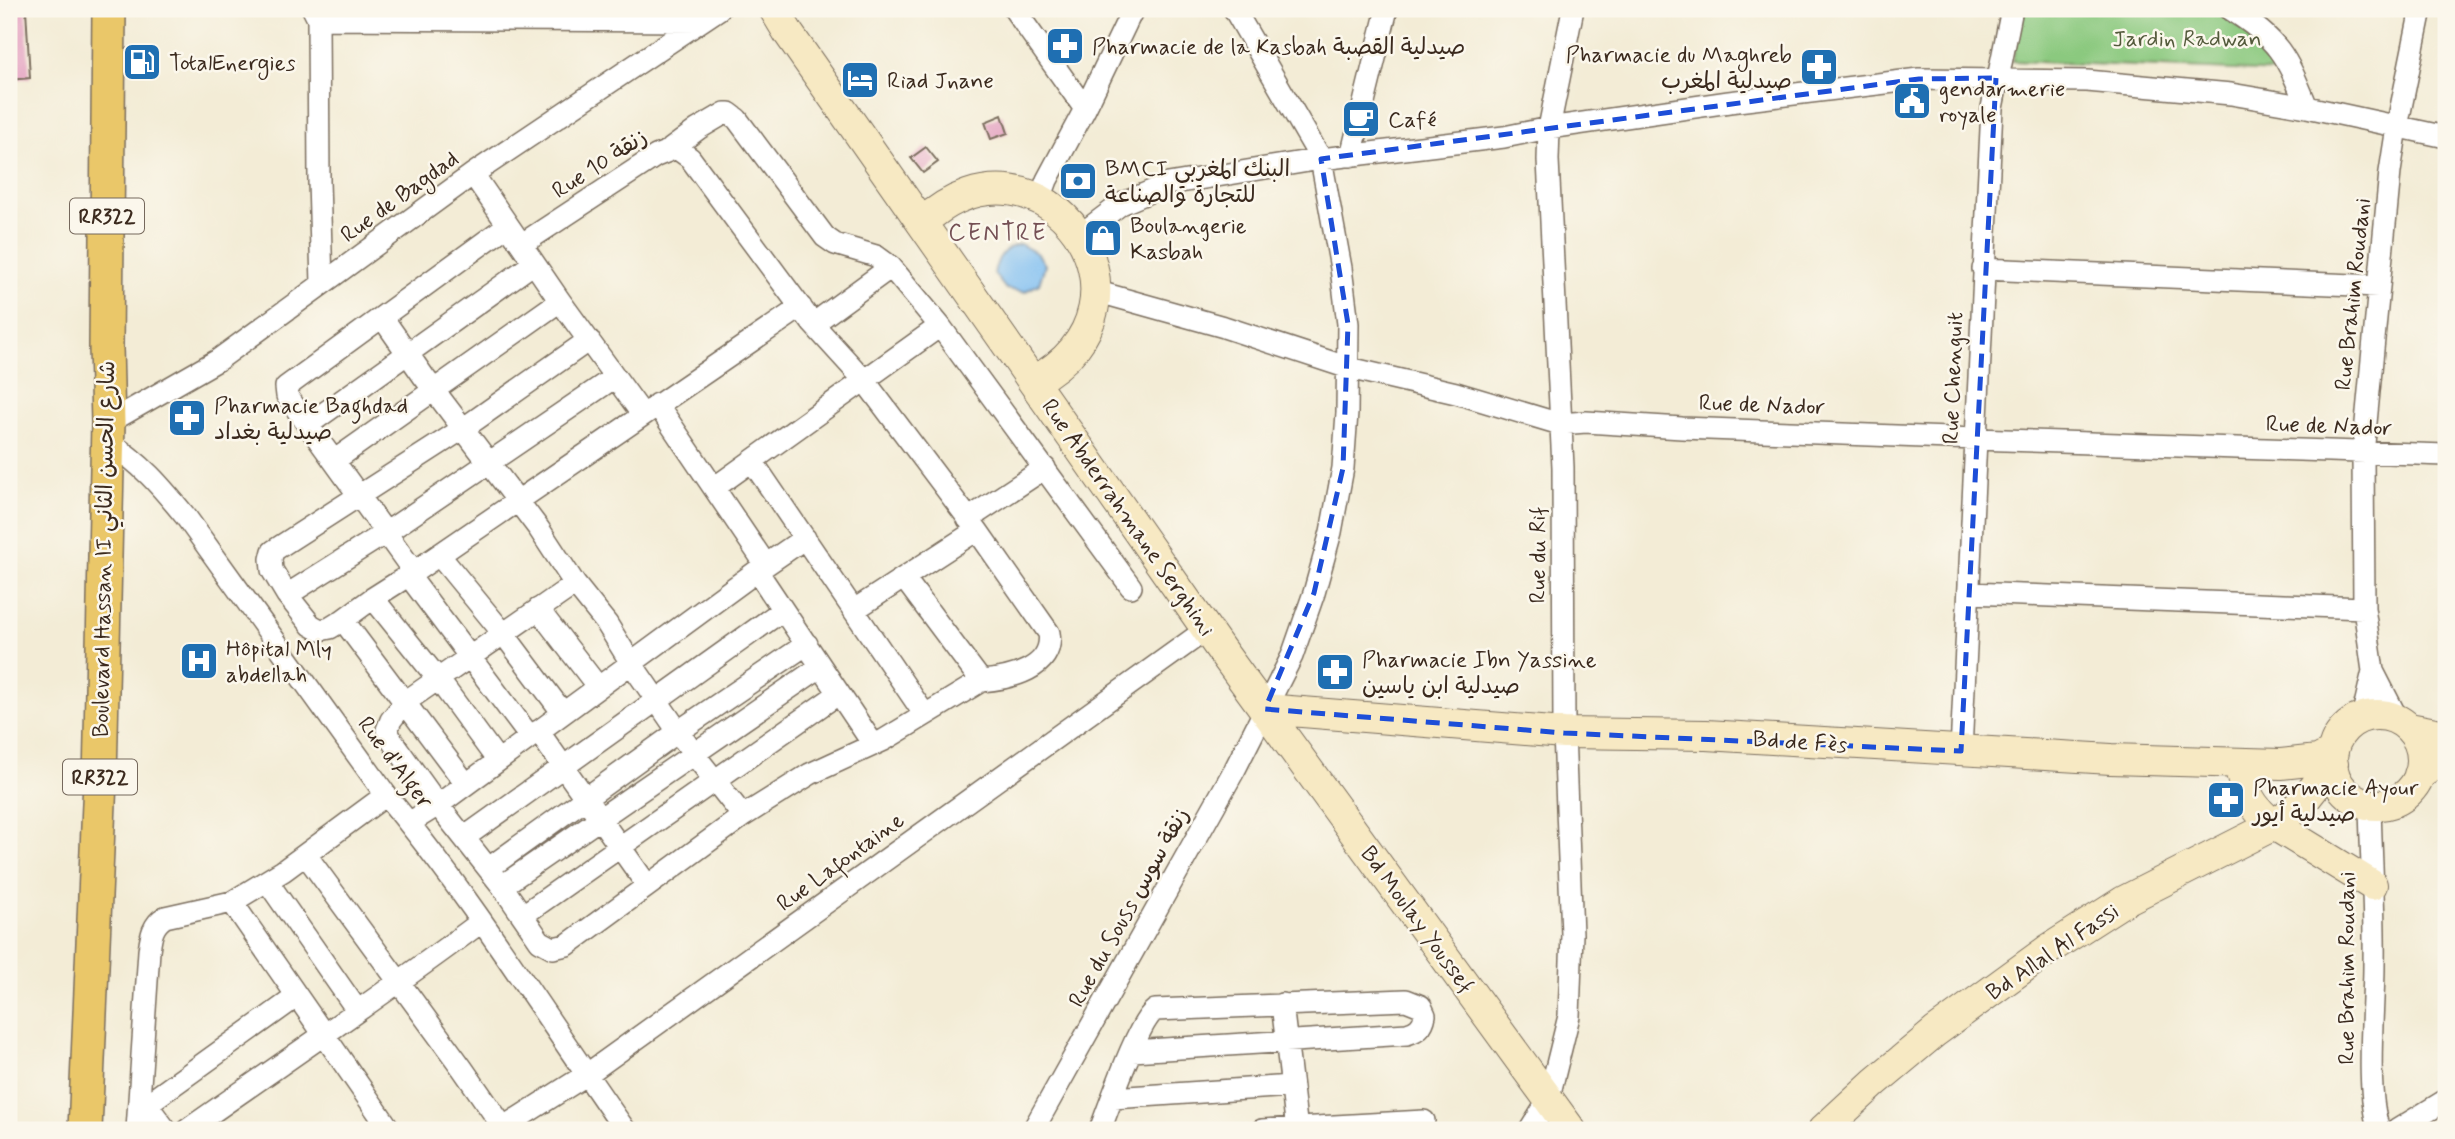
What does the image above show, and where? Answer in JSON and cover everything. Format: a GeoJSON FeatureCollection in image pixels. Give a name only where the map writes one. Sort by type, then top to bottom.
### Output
{"type":"FeatureCollection","features":[{"type":"Feature","properties":{"kind":"main road","name":"Boulevard Hassan II شارع الحسن الثاني"},"geometry":{"type":"LineString","coordinates":[[85,1130],[100,780],[107,432],[109,9]]}},
{"type":"Feature","properties":{"kind":"street","name":"Rue de Bagdad"},"geometry":{"type":"LineString","coordinates":[[107,432],[218,360],[473,174],[719,9]]}},
{"type":"Feature","properties":{"kind":"street"},"geometry":{"type":"LineString","coordinates":[[774,9],[1034,381]]}},
{"type":"Feature","properties":{"kind":"street"},"geometry":{"type":"LineString","coordinates":[[1014,9],[1086,109]]}},
{"type":"Feature","properties":{"kind":"street"},"geometry":{"type":"LineString","coordinates":[[1040,199],[1133,9]]}},
{"type":"Feature","properties":{"kind":"street","name":"Rue du Souss زنقة سوس"},"geometry":{"type":"LineString","coordinates":[[1033,1130],[1236,769],[1292,656],[1331,532],[1343,468],[1349,368],[1348,324],[1341,268],[1321,159],[1234,9]]}},
{"type":"Feature","properties":{"kind":"street"},"geometry":{"type":"LineString","coordinates":[[1351,156],[1387,9]]}},
{"type":"Feature","properties":{"kind":"street","name":"Rue du Rif"},"geometry":{"type":"LineString","coordinates":[[1530,1130],[1548,1101],[1569,1016],[1572,933],[1564,733],[1563,481],[1549,128],[1573,9]]}},
{"type":"Feature","properties":{"kind":"street","name":"Rue Chenguit"},"geometry":{"type":"LineString","coordinates":[[1961,751],[1992,108],[2012,9]]}},
{"type":"Feature","properties":{"kind":"street"},"geometry":{"type":"LineString","coordinates":[[2230,9],[2260,27],[2272,40],[2289,62],[2307,107]]}},
{"type":"Feature","properties":{"kind":"street","name":"Rue Brahim Roudani"},"geometry":{"type":"LineString","coordinates":[[2362,718],[2373,671],[2364,608],[2363,454],[2396,127],[2421,9]]}},
{"type":"Feature","properties":{"kind":"street"},"geometry":{"type":"LineString","coordinates":[[322,284],[316,14],[699,21]]}},
{"type":"Feature","properties":{"kind":"street"},"geometry":{"type":"LineString","coordinates":[[1080,235],[1121,204],[1168,184],[1321,159],[1504,137],[1729,102],[1919,79],[2087,81],[2231,94],[2307,107],[2446,137]]}},
{"type":"Feature","properties":{"kind":"street"},"geometry":{"type":"LineString","coordinates":[[671,149],[708,122],[729,113],[741,122],[825,237],[835,244],[876,256],[891,267],[940,327],[1131,587]]}},
{"type":"Feature","properties":{"kind":"street","name":"Rue 10 زنقة"},"geometry":{"type":"LineString","coordinates":[[522,244],[656,156],[671,149],[683,152],[807,315],[864,380],[973,524],[1049,633],[1050,641],[1042,659],[1033,667],[1018,675],[981,681]]}},
{"type":"Feature","properties":{"kind":"street"},"geometry":{"type":"LineString","coordinates":[[473,174],[615,377],[650,409],[714,488],[783,610],[873,744]]}},
{"type":"Feature","properties":{"kind":"street","name":"Rue Abderrahmane Serghini"},"geometry":{"type":"LineString","coordinates":[[923,222],[952,200],[987,190],[1023,193],[1040,199],[1062,214],[1080,235],[1089,252],[1094,271],[1095,291],[1090,319],[1078,345],[1065,360],[1034,381],[1265,709]]}},
{"type":"Feature","properties":{"kind":"street"},"geometry":{"type":"LineString","coordinates":[[508,225],[286,385],[287,396],[387,532],[412,574],[471,657],[563,767],[646,885]]}},
{"type":"Feature","properties":{"kind":"street"},"geometry":{"type":"LineString","coordinates":[[309,425],[534,262]]}},
{"type":"Feature","properties":{"kind":"street"},"geometry":{"type":"LineString","coordinates":[[589,340],[361,497],[273,551],[272,570],[287,595],[316,628],[330,628],[344,620],[650,409],[891,267]]}},
{"type":"Feature","properties":{"kind":"street"},"geometry":{"type":"LineString","coordinates":[[1983,269],[2378,286]]}},
{"type":"Feature","properties":{"kind":"street","name":"Rue de Nador"},"geometry":{"type":"LineString","coordinates":[[1095,291],[1224,327],[1349,368],[1456,393],[1560,424],[1586,422],[1682,428],[2446,455]]}},
{"type":"Feature","properties":{"kind":"street"},"geometry":{"type":"LineString","coordinates":[[335,460],[560,301]]}},
{"type":"Feature","properties":{"kind":"street"},"geometry":{"type":"LineString","coordinates":[[382,317],[575,584],[607,624],[692,753],[743,816]]}},
{"type":"Feature","properties":{"kind":"street"},"geometry":{"type":"LineString","coordinates":[[714,488],[940,327]]}},
{"type":"Feature","properties":{"kind":"street"},"geometry":{"type":"LineString","coordinates":[[287,595],[387,532],[615,377]]}},
{"type":"Feature","properties":{"kind":"street","name":"Rue d'Alger"},"geometry":{"type":"LineString","coordinates":[[107,432],[153,476],[186,517],[481,922],[625,1130]]}},
{"type":"Feature","properties":{"kind":"street"},"geometry":{"type":"LineString","coordinates":[[752,461],[925,715]]}},
{"type":"Feature","properties":{"kind":"street"},"geometry":{"type":"LineString","coordinates":[[854,610],[904,578],[1045,468]]}},
{"type":"Feature","properties":{"kind":"street"},"geometry":{"type":"LineString","coordinates":[[409,823],[438,805],[805,538]]}},
{"type":"Feature","properties":{"kind":"street"},"geometry":{"type":"LineString","coordinates":[[439,555],[503,633],[563,713]]}},
{"type":"Feature","properties":{"kind":"street"},"geometry":{"type":"LineString","coordinates":[[575,584],[405,702],[391,719],[387,734],[438,805],[489,868],[540,941],[550,948],[567,945],[743,816],[810,774],[884,740],[981,681],[904,578]]}},
{"type":"Feature","properties":{"kind":"street"},"geometry":{"type":"LineString","coordinates":[[1969,593],[2364,608]]}},
{"type":"Feature","properties":{"kind":"street"},"geometry":{"type":"LineString","coordinates":[[373,598],[438,679],[498,761]]}},
{"type":"Feature","properties":{"kind":"street"},"geometry":{"type":"LineString","coordinates":[[538,609],[598,687]]}},
{"type":"Feature","properties":{"kind":"street"},"geometry":{"type":"LineString","coordinates":[[465,837],[783,610]]}},
{"type":"Feature","properties":{"kind":"street"},"geometry":{"type":"LineString","coordinates":[[344,620],[466,784]]}},
{"type":"Feature","properties":{"kind":"street","name":"Rue Lafontaine"},"geometry":{"type":"LineString","coordinates":[[500,1129],[586,1075],[1207,629]]}},
{"type":"Feature","properties":{"kind":"street"},"geometry":{"type":"LineString","coordinates":[[489,868],[679,731],[807,644]]}},
{"type":"Feature","properties":{"kind":"street"},"geometry":{"type":"LineString","coordinates":[[502,886],[820,667]]}},
{"type":"Feature","properties":{"kind":"street","name":"Rue Brahim Roudani"},"geometry":{"type":"LineString","coordinates":[[2373,671],[2404,724]]}},
{"type":"Feature","properties":{"kind":"street"},"geometry":{"type":"LineString","coordinates":[[523,915],[838,694]]}},
{"type":"Feature","properties":{"kind":"street","name":"Bd de Fès"},"geometry":{"type":"LineString","coordinates":[[1265,709],[1564,733],[1706,735],[1961,751],[2239,764],[2333,758]]}},
{"type":"Feature","properties":{"kind":"street","name":"Bd Moulay Youssef"},"geometry":{"type":"LineString","coordinates":[[1265,709],[1571,1130]]}},
{"type":"Feature","properties":{"kind":"street"},"geometry":{"type":"LineString","coordinates":[[2364,802],[2339,785],[2333,758],[2342,731],[2362,718],[2386,716],[2404,724],[2446,735]]}},
{"type":"Feature","properties":{"kind":"street"},"geometry":{"type":"LineString","coordinates":[[2302,803],[2382,804],[2394,801],[2414,786],[2420,775],[2421,751],[2417,738],[2404,724]]}},
{"type":"Feature","properties":{"kind":"street"},"geometry":{"type":"LineString","coordinates":[[2420,775],[2446,757]]}},
{"type":"Feature","properties":{"kind":"street","name":"Bd Allal Al Fassi"},"geometry":{"type":"LineString","coordinates":[[1823,1130],[1935,1032],[2049,949],[2124,901],[2274,825],[2302,803],[2333,758]]}},
{"type":"Feature","properties":{"kind":"street"},"geometry":{"type":"LineString","coordinates":[[2239,764],[2250,802],[2259,814],[2372,885]]}},
{"type":"Feature","properties":{"kind":"street"},"geometry":{"type":"LineString","coordinates":[[137,1130],[143,1100],[149,951],[154,927],[165,918],[232,902],[306,855],[386,795]]}},
{"type":"Feature","properties":{"kind":"street","name":"Rue Brahim Roudani"},"geometry":{"type":"LineString","coordinates":[[2364,802],[2372,885],[2372,1067],[2379,1130]]}},
{"type":"Feature","properties":{"kind":"street"},"geometry":{"type":"LineString","coordinates":[[306,855],[400,982],[500,1129]]}},
{"type":"Feature","properties":{"kind":"street"},"geometry":{"type":"LineString","coordinates":[[267,881],[357,1010]]}},
{"type":"Feature","properties":{"kind":"street"},"geometry":{"type":"LineString","coordinates":[[232,902],[390,1130]]}},
{"type":"Feature","properties":{"kind":"street"},"geometry":{"type":"LineString","coordinates":[[187,1130],[400,982],[481,922]]}},
{"type":"Feature","properties":{"kind":"street"},"geometry":{"type":"LineString","coordinates":[[143,1100],[296,997]]}},
{"type":"Feature","properties":{"kind":"street"},"geometry":{"type":"LineString","coordinates":[[1100,1130],[1132,1051],[1148,1016],[1160,1009],[1406,1000],[1421,1006],[1425,1015],[1418,1030],[1406,1034],[1132,1051]]}},
{"type":"Feature","properties":{"kind":"street"},"geometry":{"type":"LineString","coordinates":[[1282,1004],[1296,1129]]}},
{"type":"Feature","properties":{"kind":"street"},"geometry":{"type":"LineString","coordinates":[[1113,1098],[1291,1086]]}},
{"type":"Feature","properties":{"kind":"street"},"geometry":{"type":"LineString","coordinates":[[143,1100],[166,1130]]}},
{"type":"Feature","properties":{"kind":"street"},"geometry":{"type":"LineString","coordinates":[[2397,1130],[2446,1100]]}},
{"type":"Feature","properties":{"kind":"street"},"geometry":{"type":"LineString","coordinates":[[1262,1130],[1424,1121]]}},
{"type":"Feature","properties":{"kind":"highlighted area"},"geometry":{"type":"Polygon","coordinates":[[[1996,78],[1961,751],[1564,733],[1265,709],[1314,593],[1343,468],[1348,324],[1321,159],[1919,79],[1996,78]]]}},
{"type":"Feature","properties":{"kind":"green space","name":"Jardin Radwan"},"geometry":{"type":"Polygon","coordinates":[[[2024,9],[2212,9],[2255,37],[2281,72],[2012,61],[2024,9]]]}},
{"type":"Feature","properties":{"kind":"water"},"geometry":{"type":"Polygon","coordinates":[[[1020,244],[1038,254],[1045,265],[1039,284],[1024,292],[1006,289],[994,274],[1002,254],[1020,244]]]}},
{"type":"Feature","properties":{"kind":"building"},"geometry":{"type":"Polygon","coordinates":[[[9,9],[26,9],[30,78],[9,80],[9,9]]]}},
{"type":"Feature","properties":{"kind":"building"},"geometry":{"type":"Polygon","coordinates":[[[1002,115],[1008,133],[991,139],[985,122],[1002,115]]]}},
{"type":"Feature","properties":{"kind":"building"},"geometry":{"type":"Polygon","coordinates":[[[926,147],[938,162],[923,173],[911,158],[926,147]]]}},
{"type":"Feature","properties":{"kind":"place","name":"Pharmacie de la Kasbah صيدلية القصبة"},"geometry":{"type":"Point","coordinates":[1065,46]}},
{"type":"Feature","properties":{"kind":"place","name":"TotalEnergies"},"geometry":{"type":"Point","coordinates":[142,62]}},
{"type":"Feature","properties":{"kind":"place","name":"Pharmacie du Maghreb صيدلية المغرب"},"geometry":{"type":"Point","coordinates":[1819,67]}},
{"type":"Feature","properties":{"kind":"place","name":"Riad Jnane"},"geometry":{"type":"Point","coordinates":[860,80]}},
{"type":"Feature","properties":{"kind":"place","name":"gendarmerie royale"},"geometry":{"type":"Point","coordinates":[1912,101]}},
{"type":"Feature","properties":{"kind":"place","name":"Café"},"geometry":{"type":"Point","coordinates":[1361,119]}},
{"type":"Feature","properties":{"kind":"place","name":"BMCI البنك المغربي للتجارة والصناعة"},"geometry":{"type":"Point","coordinates":[1078,181]}},
{"type":"Feature","properties":{"kind":"place","name":"Boulangerie Kasbah"},"geometry":{"type":"Point","coordinates":[1103,238]}},
{"type":"Feature","properties":{"kind":"place","name":"Pharmacie Baghdad صيدلية بغداد"},"geometry":{"type":"Point","coordinates":[187,418]}},
{"type":"Feature","properties":{"kind":"place","name":"Hôpital Mly abdellah"},"geometry":{"type":"Point","coordinates":[199,661]}},
{"type":"Feature","properties":{"kind":"place","name":"Pharmacie Ibn Yassine صيدلية ابن ياسين"},"geometry":{"type":"Point","coordinates":[1335,672]}},
{"type":"Feature","properties":{"kind":"place","name":"Pharmacie Ayour صيدلية أيور"},"geometry":{"type":"Point","coordinates":[2226,800]}},
{"type":"Feature","properties":{"kind":"district","name":"CENTRE"},"geometry":{"type":"Point","coordinates":[998,232]}}]}
